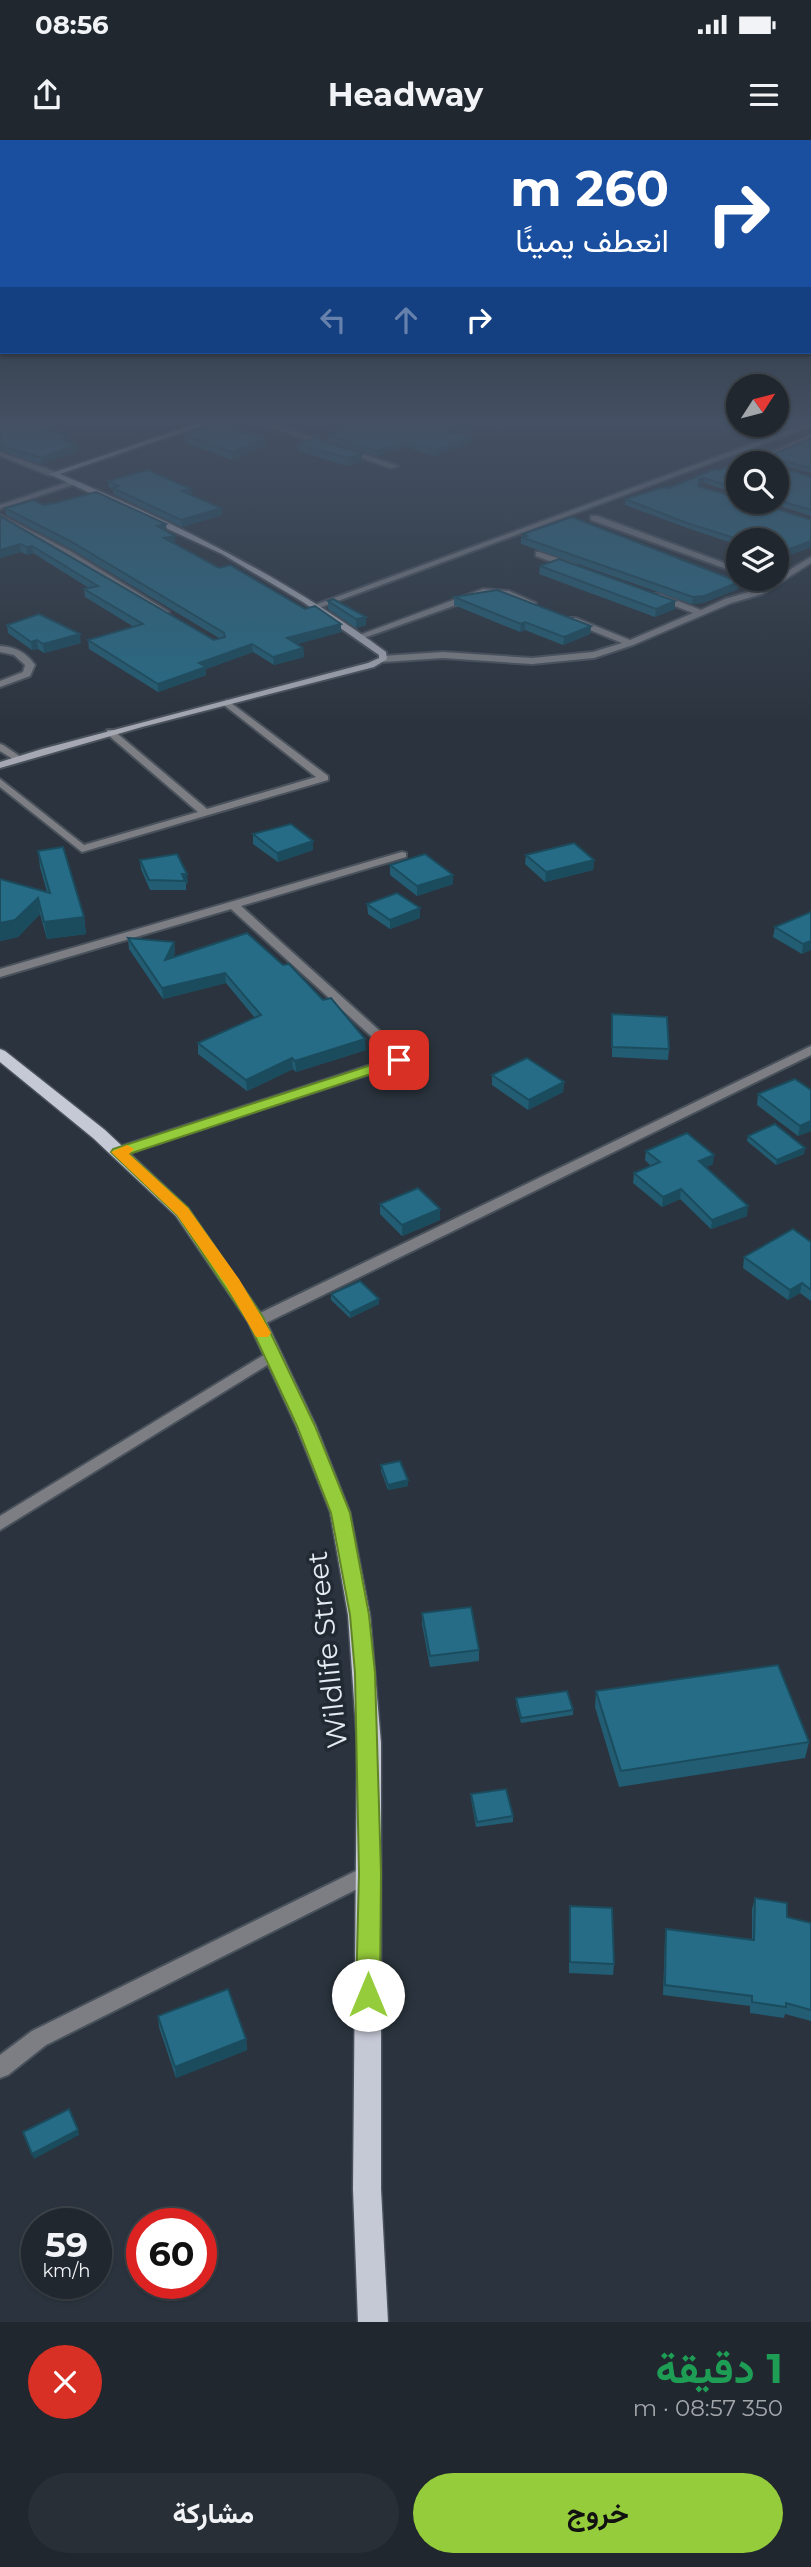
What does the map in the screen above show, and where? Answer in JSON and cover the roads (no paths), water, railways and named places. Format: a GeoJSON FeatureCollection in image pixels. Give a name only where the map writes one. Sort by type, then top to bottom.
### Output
{"type":"FeatureCollection","features":[{"type":"Feature","properties":{"kind":"main road"},"geometry":{"type":"LineString","coordinates":[[0,765],[110,732],[372,665],[383,659],[383,654],[316,606],[198,538],[159,521]]}},
{"type":"Feature","properties":{"kind":"main road","name":"Wildlife Street"},"geometry":{"type":"LineString","coordinates":[[0,1054],[118,1152],[182,1212],[257,1321],[306,1426],[340,1513],[359,1615],[365,1673],[370,1873],[367,1921],[367,2189],[373,2322]]}},
{"type":"Feature","properties":{"kind":"street"},"geometry":{"type":"LineString","coordinates":[[7,521],[67,553],[175,618]]}},
{"type":"Feature","properties":{"kind":"street"},"geometry":{"type":"LineString","coordinates":[[316,606],[542,521]]}},
{"type":"Feature","properties":{"kind":"street"},"geometry":{"type":"LineString","coordinates":[[602,521],[726,566]]}},
{"type":"Feature","properties":{"kind":"street"},"geometry":{"type":"LineString","coordinates":[[539,554],[577,567]]}},
{"type":"Feature","properties":{"kind":"street"},"geometry":{"type":"LineString","coordinates":[[789,573],[811,559]]}},
{"type":"Feature","properties":{"kind":"street"},"geometry":{"type":"LineString","coordinates":[[383,659],[443,655],[532,661],[594,655],[761,591]]}},
{"type":"Feature","properties":{"kind":"street"},"geometry":{"type":"LineString","coordinates":[[358,636],[483,592],[506,593],[543,608]]}},
{"type":"Feature","properties":{"kind":"street"},"geometry":{"type":"LineString","coordinates":[[652,594],[702,612]]}},
{"type":"Feature","properties":{"kind":"street"},"geometry":{"type":"LineString","coordinates":[[568,618],[630,643]]}},
{"type":"Feature","properties":{"kind":"street"},"geometry":{"type":"LineString","coordinates":[[0,649],[15,651],[27,659],[30,665],[27,674],[0,684]]}},
{"type":"Feature","properties":{"kind":"street"},"geometry":{"type":"LineString","coordinates":[[0,782],[82,849],[324,778],[227,703]]}},
{"type":"Feature","properties":{"kind":"street"},"geometry":{"type":"LineString","coordinates":[[110,732],[206,813]]}},
{"type":"Feature","properties":{"kind":"street"},"geometry":{"type":"LineString","coordinates":[[0,747],[19,759]]}},
{"type":"Feature","properties":{"kind":"street"},"geometry":{"type":"LineString","coordinates":[[0,973],[402,855]]}},
{"type":"Feature","properties":{"kind":"street"},"geometry":{"type":"LineString","coordinates":[[118,1152],[399,1060],[398,1054],[306,968],[233,905]]}},
{"type":"Feature","properties":{"kind":"street"},"geometry":{"type":"LineString","coordinates":[[257,1321],[811,1050]]}},
{"type":"Feature","properties":{"kind":"street"},"geometry":{"type":"LineString","coordinates":[[0,1524],[272,1355]]}},
{"type":"Feature","properties":{"kind":"street"},"geometry":{"type":"LineString","coordinates":[[0,2068],[39,2038],[370,1873]]}}]}
